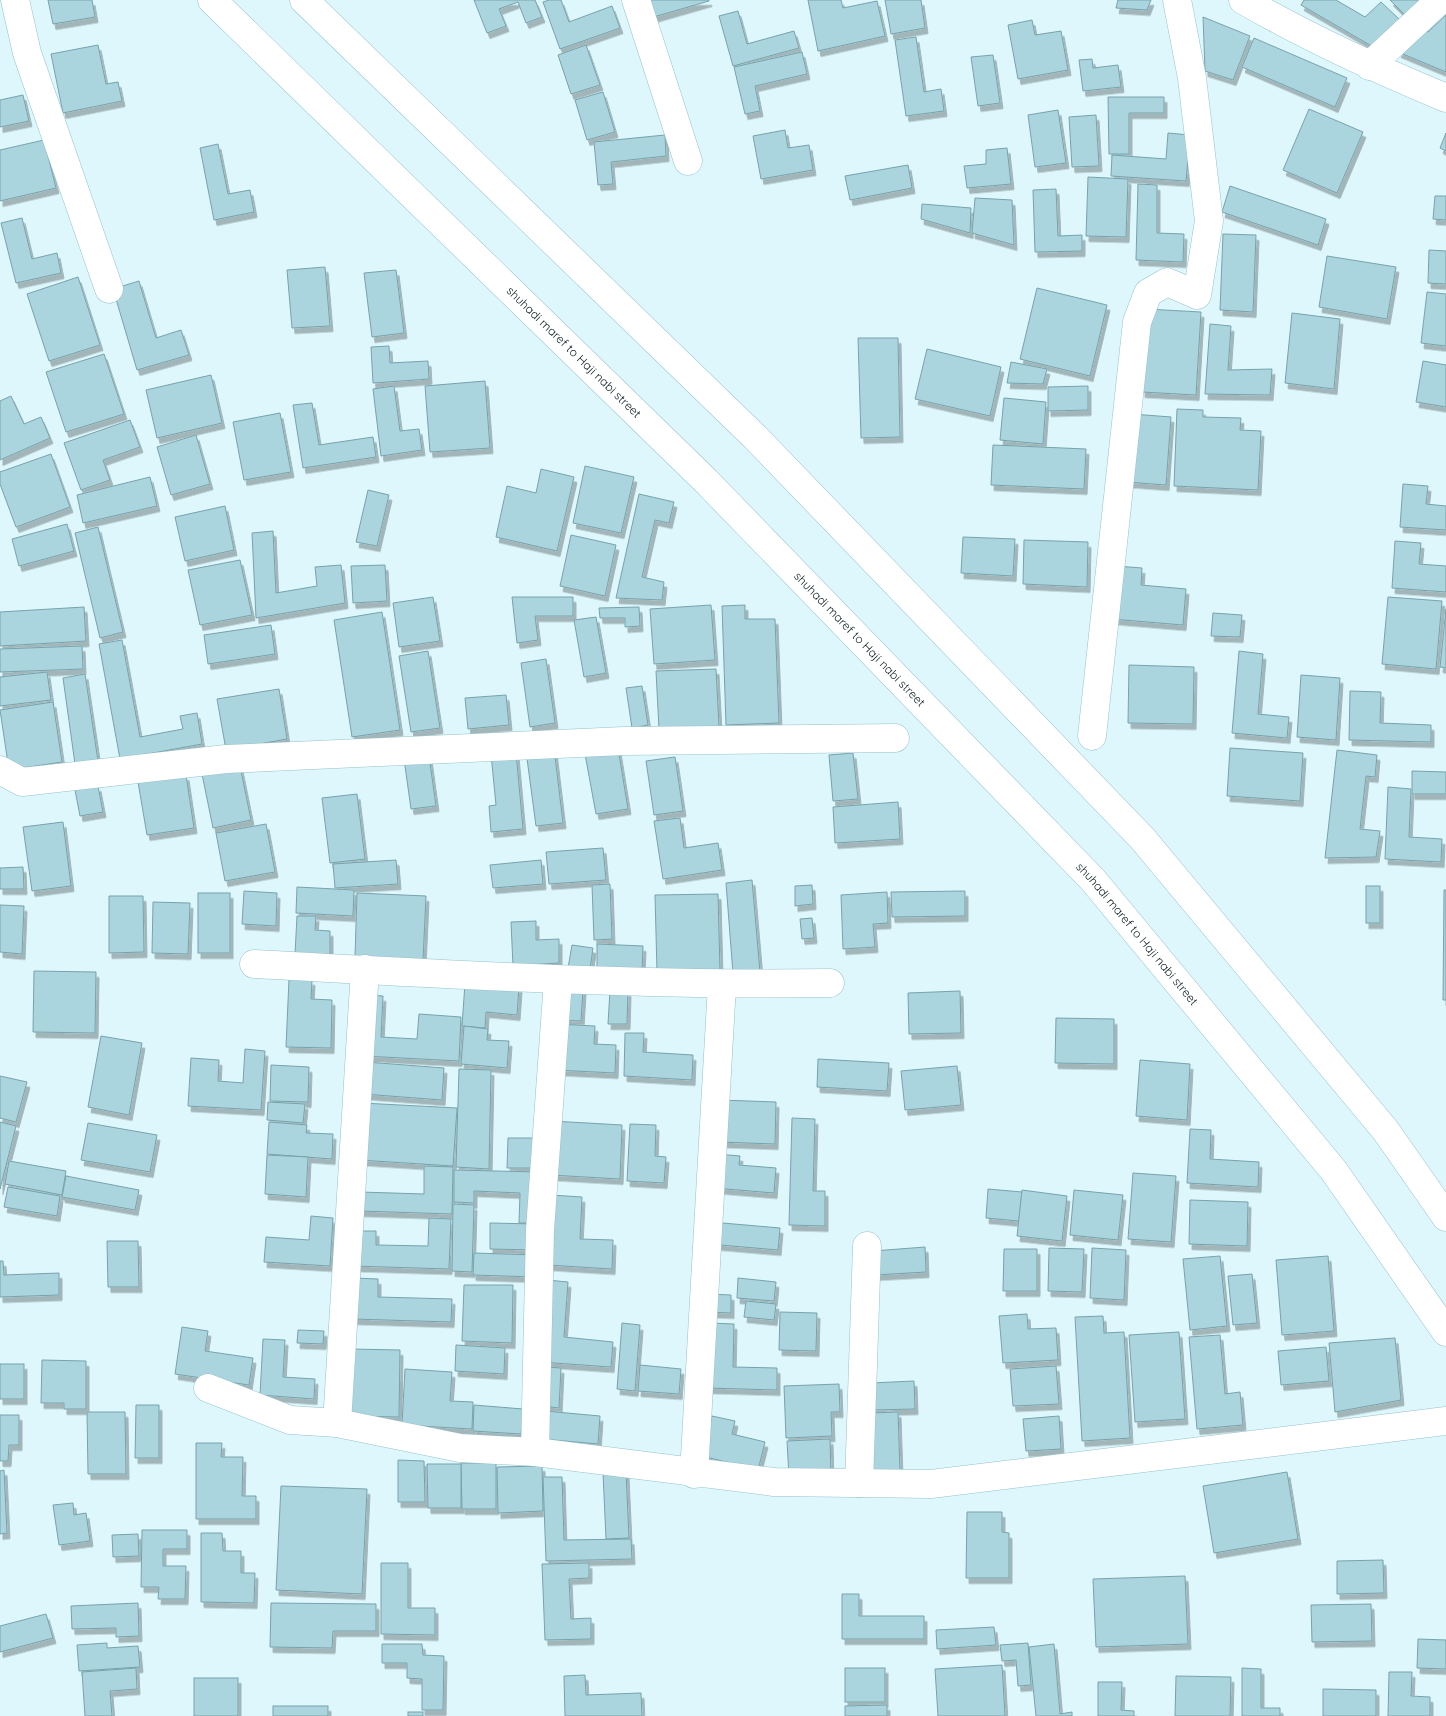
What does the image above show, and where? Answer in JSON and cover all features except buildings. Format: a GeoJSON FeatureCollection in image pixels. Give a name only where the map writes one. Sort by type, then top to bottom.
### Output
{"type":"FeatureCollection","features":[{"type":"Feature","properties":{"kind":"street"},"geometry":{"type":"LineString","coordinates":[[16,0],[27,53],[109,289]]}},
{"type":"Feature","properties":{"kind":"street","name":"shuhadi maref to Haji nabi street"},"geometry":{"type":"LineString","coordinates":[[212,0],[706,481],[1092,880],[1334,1171],[1446,1332]]}},
{"type":"Feature","properties":{"kind":"street"},"geometry":{"type":"LineString","coordinates":[[304,0],[755,438],[1142,838],[1386,1131],[1446,1217]]}},
{"type":"Feature","properties":{"kind":"street"},"geometry":{"type":"LineString","coordinates":[[636,0],[688,161]]}},
{"type":"Feature","properties":{"kind":"street"},"geometry":{"type":"LineString","coordinates":[[1092,736],[1137,322],[1148,293],[1167,282],[1197,295],[1209,221],[1192,78],[1177,0]]}},
{"type":"Feature","properties":{"kind":"street"},"geometry":{"type":"LineString","coordinates":[[1243,0],[1299,32],[1369,66],[1446,98]]}},
{"type":"Feature","properties":{"kind":"street"},"geometry":{"type":"LineString","coordinates":[[1369,66],[1440,0]]}},
{"type":"Feature","properties":{"kind":"street"},"geometry":{"type":"LineString","coordinates":[[0,770],[22,782],[236,759],[624,741],[895,738]]}},
{"type":"Feature","properties":{"kind":"street"},"geometry":{"type":"LineString","coordinates":[[254,964],[558,980],[722,985],[830,983]]}},
{"type":"Feature","properties":{"kind":"street"},"geometry":{"type":"LineString","coordinates":[[337,1423],[365,969]]}},
{"type":"Feature","properties":{"kind":"street"},"geometry":{"type":"LineString","coordinates":[[536,1452],[540,1230],[558,980]]}},
{"type":"Feature","properties":{"kind":"street"},"geometry":{"type":"LineString","coordinates":[[694,1474],[722,985]]}},
{"type":"Feature","properties":{"kind":"street"},"geometry":{"type":"LineString","coordinates":[[859,1484],[867,1246]]}},
{"type":"Feature","properties":{"kind":"street"},"geometry":{"type":"LineString","coordinates":[[208,1388],[290,1420],[337,1423],[460,1448],[536,1452],[694,1474],[774,1482],[931,1484],[1200,1449],[1446,1421]]}}]}
